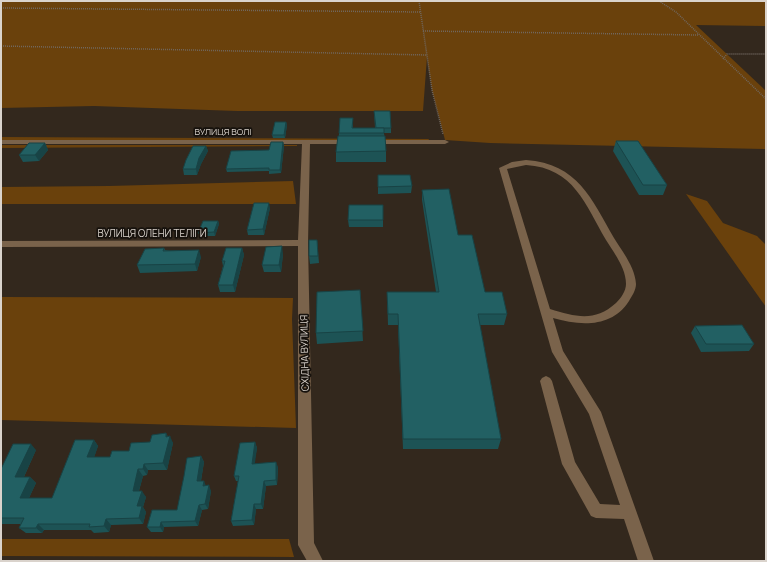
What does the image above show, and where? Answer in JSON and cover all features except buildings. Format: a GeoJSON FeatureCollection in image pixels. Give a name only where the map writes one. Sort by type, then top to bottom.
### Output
{"type":"FeatureCollection","features":[{"type":"Feature","properties":{"kind":"street","name":"ВУЛИЦЯ ВОЛІ"},"geometry":{"type":"LineString","coordinates":[[1,142],[445,142]]}},
{"type":"Feature","properties":{"kind":"street","name":"СХІДНА ВУЛИЦЯ"},"geometry":{"type":"LineString","coordinates":[[306,142],[303,243],[306,545],[315,561]]}},
{"type":"Feature","properties":{"kind":"street"},"geometry":{"type":"LineString","coordinates":[[547,312],[571,320],[596,320],[614,312],[624,301],[631,285],[625,266],[585,194],[573,180],[556,168],[524,161],[503,168],[558,352],[595,412],[646,561]]}},
{"type":"Feature","properties":{"kind":"street","name":"ВУЛИЦЯ ОЛЕНИ ТЕЛІГИ"},"geometry":{"type":"LineString","coordinates":[[1,244],[303,243]]}},
{"type":"Feature","properties":{"kind":"street"},"geometry":{"type":"LineString","coordinates":[[546,381],[569,464],[596,511],[628,512]]}},
{"type":"Feature","properties":{"kind":"path"},"geometry":{"type":"LineString","coordinates":[[419,1],[432,90],[445,142]]}},
{"type":"Feature","properties":{"kind":"path"},"geometry":{"type":"LineString","coordinates":[[659,1],[676,12],[699,36],[766,99]]}},
{"type":"Feature","properties":{"kind":"path"},"geometry":{"type":"LineString","coordinates":[[1,8],[420,12]]}},
{"type":"Feature","properties":{"kind":"path"},"geometry":{"type":"LineString","coordinates":[[423,31],[699,36]]}},
{"type":"Feature","properties":{"kind":"path"},"geometry":{"type":"LineString","coordinates":[[1,46],[427,55]]}},
{"type":"Feature","properties":{"kind":"path"},"geometry":{"type":"LineString","coordinates":[[723,59],[727,54],[766,54]]}},
{"type":"Feature","properties":{"kind":"shaded area"},"geometry":{"type":"Polygon","coordinates":[[[1,1],[766,1],[766,26],[696,25],[766,91],[766,149],[490,143],[445,140],[432,90],[427,57],[423,111],[237,111],[94,106],[1,108],[1,1]]]}},
{"type":"Feature","properties":{"kind":"shaded area"},"geometry":{"type":"Polygon","coordinates":[[[1,137],[429,139],[428,141],[1,141],[1,137]]]}},
{"type":"Feature","properties":{"kind":"shaded area"},"geometry":{"type":"Polygon","coordinates":[[[1,145],[297,145],[297,146],[1,148],[1,145]]]}},
{"type":"Feature","properties":{"kind":"shaded area"},"geometry":{"type":"Polygon","coordinates":[[[293,181],[296,204],[1,204],[1,187],[109,186],[293,181]]]}},
{"type":"Feature","properties":{"kind":"shaded area"},"geometry":{"type":"Polygon","coordinates":[[[686,194],[707,201],[723,223],[757,236],[766,245],[766,307],[686,194]]]}},
{"type":"Feature","properties":{"kind":"shaded area"},"geometry":{"type":"Polygon","coordinates":[[[1,297],[293,298],[292,319],[296,428],[1,420],[1,297]]]}},
{"type":"Feature","properties":{"kind":"shaded area"},"geometry":{"type":"Polygon","coordinates":[[[1,539],[289,539],[294,557],[1,556],[1,539]]]}}]}
